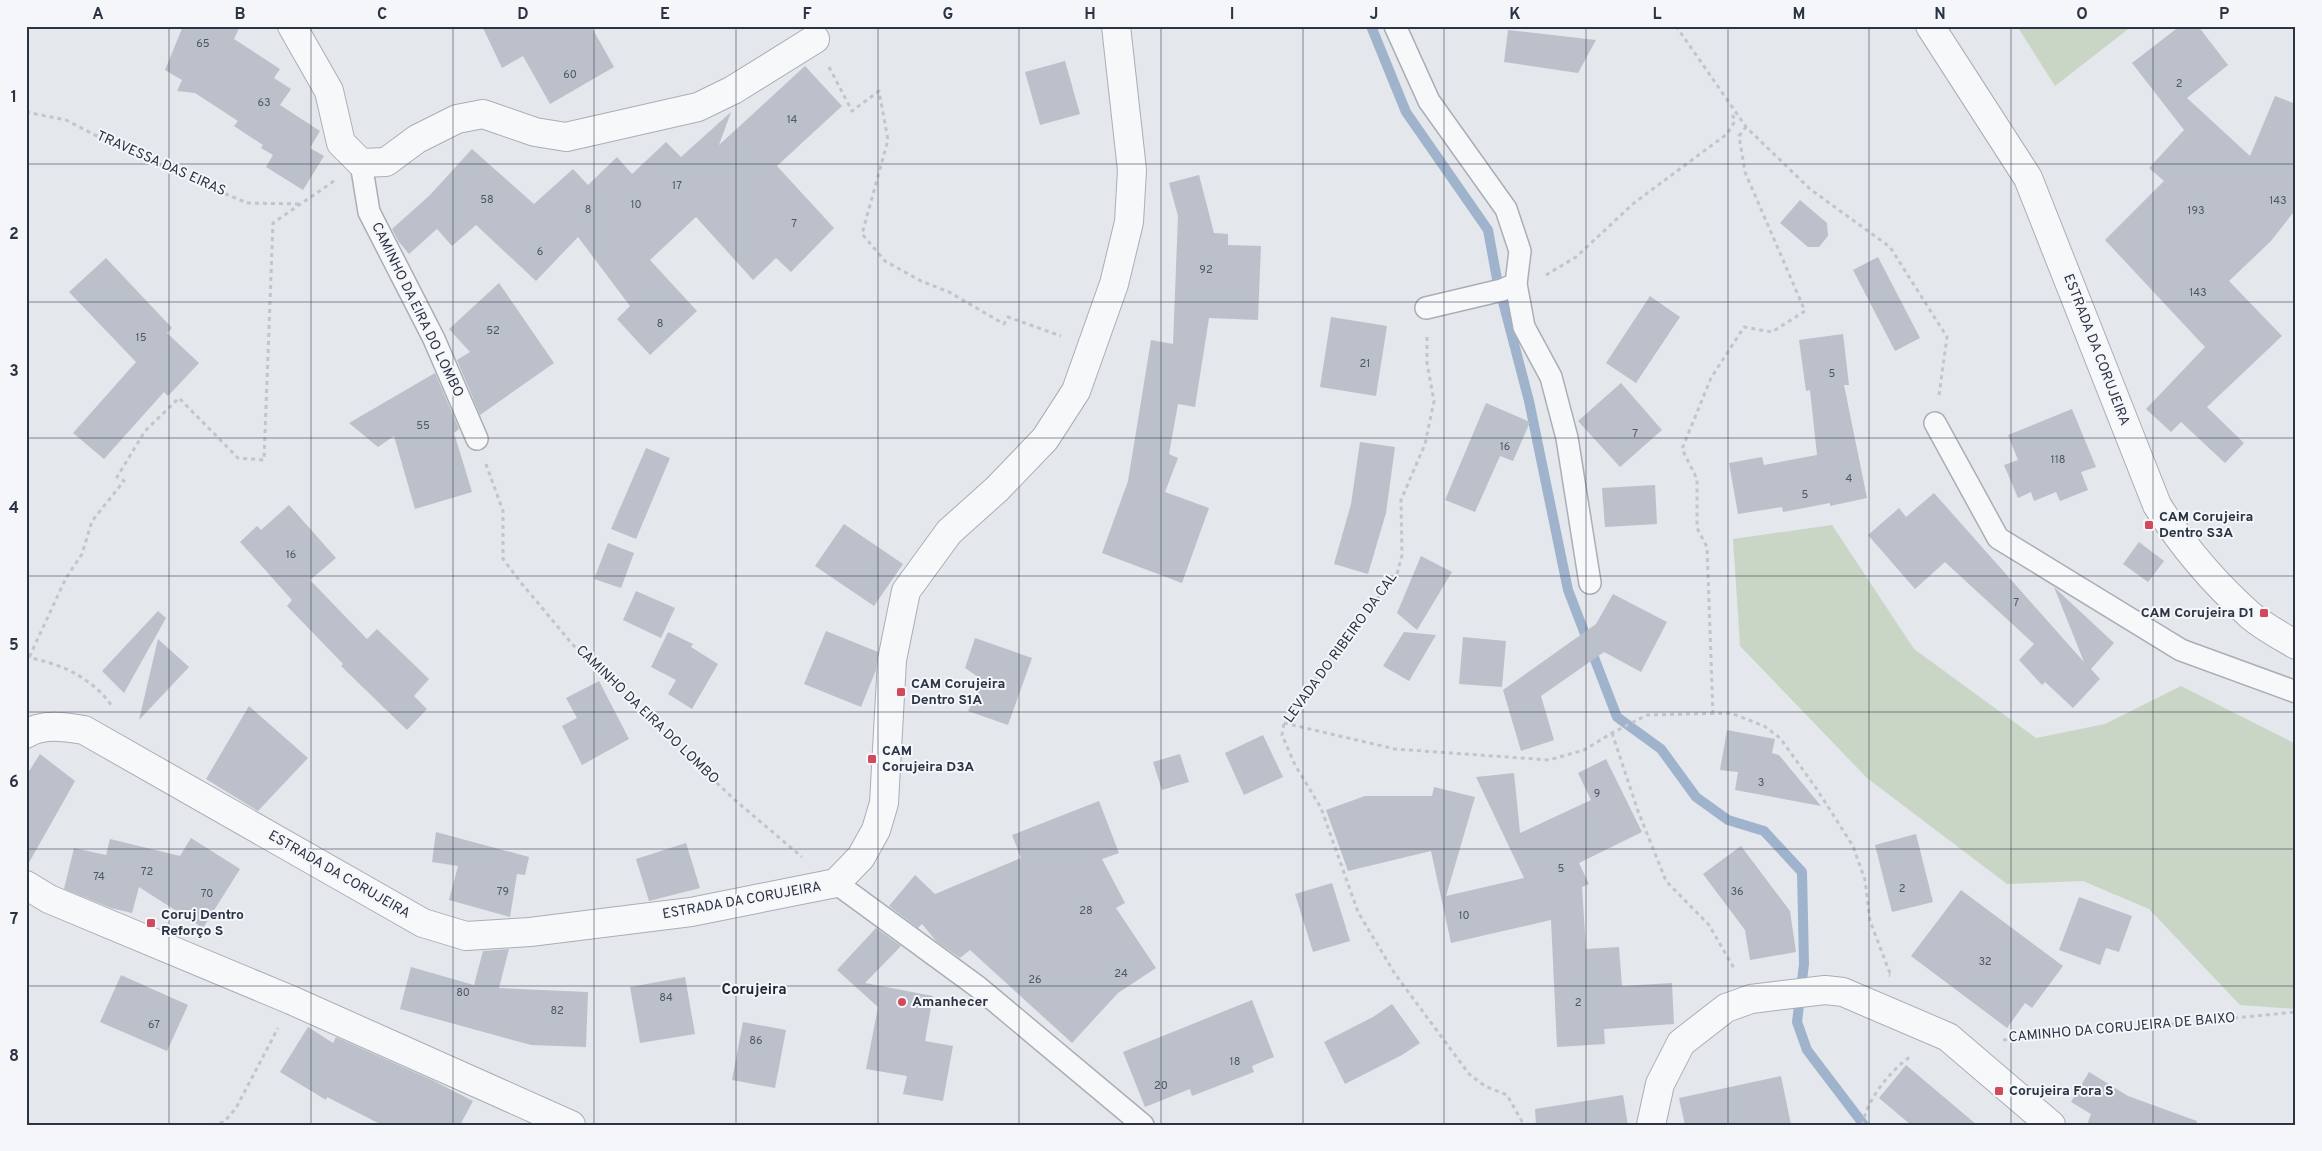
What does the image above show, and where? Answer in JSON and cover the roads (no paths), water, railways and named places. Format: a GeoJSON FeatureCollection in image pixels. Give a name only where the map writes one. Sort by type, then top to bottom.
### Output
{"type":"FeatureCollection","features":[{"type":"Feature","properties":{"kind":"street"},"geometry":{"type":"LineString","coordinates":[[292,26],[328,90],[341,143],[361,163],[386,162],[417,139],[457,119],[483,114],[535,132],[566,137],[698,107],[732,90],[814,39]]}},
{"type":"Feature","properties":{"kind":"street","name":"ESTRADA DA CORUJEIRA"},"geometry":{"type":"LineString","coordinates":[[26,734],[31,730],[60,726],[84,730],[423,923],[466,936],[530,932],[691,912],[836,883],[861,857],[876,830],[884,803],[892,660],[906,591],[949,532],[997,489],[1045,439],[1076,391],[1114,284],[1129,222],[1132,170],[1116,26]]}},
{"type":"Feature","properties":{"kind":"street","name":"ESTRADA DA CORUJEIRA"},"geometry":{"type":"LineString","coordinates":[[1930,26],[2028,178],[2157,505],[2177,538],[2200,566],[2252,617],[2296,645]]}},
{"type":"Feature","properties":{"kind":"street"},"geometry":{"type":"LineString","coordinates":[[26,885],[49,899],[291,1000],[571,1125]]}},
{"type":"Feature","properties":{"kind":"street"},"geometry":{"type":"LineString","coordinates":[[1651,1125],[1660,1084],[1681,1043],[1726,1008],[1751,999],[1825,990],[1843,992],[1948,1037],[2051,1125]]}},
{"type":"Feature","properties":{"kind":"lane"},"geometry":{"type":"LineString","coordinates":[[1395,26],[1429,101],[1506,210],[1520,251],[1509,287],[1524,326],[1551,377],[1567,438],[1590,583]]}},
{"type":"Feature","properties":{"kind":"lane","name":"CAMINHO DA EIRA DO LOMBO"},"geometry":{"type":"LineString","coordinates":[[361,163],[370,212],[434,339],[477,439]]}},
{"type":"Feature","properties":{"kind":"lane"},"geometry":{"type":"LineString","coordinates":[[1426,308],[1509,287]]}},
{"type":"Feature","properties":{"kind":"lane"},"geometry":{"type":"LineString","coordinates":[[1935,423],[1998,538],[2181,650],[2296,692]]}},
{"type":"Feature","properties":{"kind":"lane"},"geometry":{"type":"LineString","coordinates":[[836,883],[978,987],[1143,1125]]}},
{"type":"Feature","properties":{"kind":"waterway"},"geometry":{"type":"LineString","coordinates":[[1371,26],[1406,112],[1488,230],[1497,279],[1529,401],[1568,590],[1617,717],[1661,749],[1696,797],[1728,820],[1764,831],[1802,872],[1804,964],[1797,1022],[1807,1050],[1864,1125]]}},
{"type":"Feature","properties":{"kind":"place","name":"CAM Corujeira Dentro S3A"},"geometry":{"type":"Point","coordinates":[2149,525]}},
{"type":"Feature","properties":{"kind":"place","name":"CAM Corujeira D1"},"geometry":{"type":"Point","coordinates":[2264,613]}},
{"type":"Feature","properties":{"kind":"place","name":"CAM Corujeira Dentro S1A"},"geometry":{"type":"Point","coordinates":[901,692]}},
{"type":"Feature","properties":{"kind":"place","name":"CAM Corujeira D3A"},"geometry":{"type":"Point","coordinates":[872,759]}},
{"type":"Feature","properties":{"kind":"place","name":"Coruj Dentro Reforço S"},"geometry":{"type":"Point","coordinates":[151,923]}},
{"type":"Feature","properties":{"kind":"place","name":"Amanhecer"},"geometry":{"type":"Point","coordinates":[902,1002]}},
{"type":"Feature","properties":{"kind":"place","name":"Corujeira Fora S"},"geometry":{"type":"Point","coordinates":[1999,1091]}},
{"type":"Feature","properties":{"kind":"district","name":"Corujeira"},"geometry":{"type":"Point","coordinates":[754,990]}}]}
